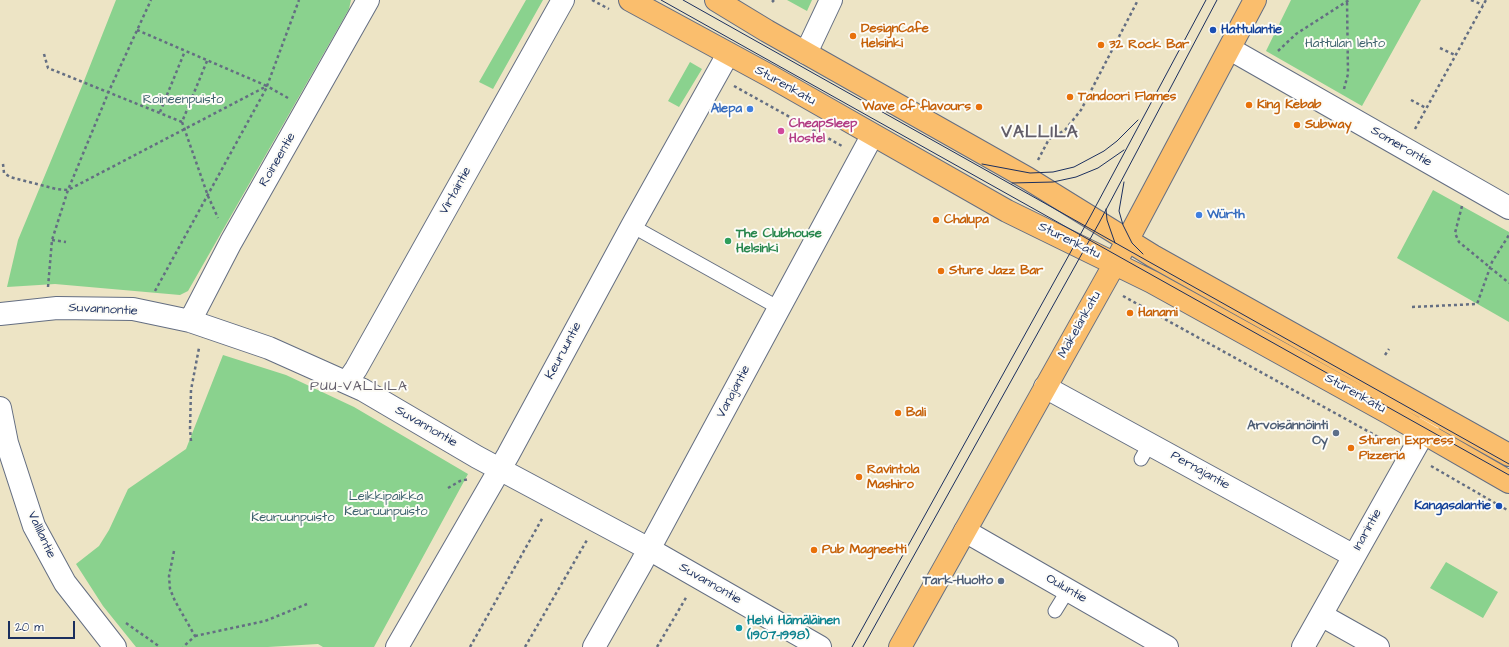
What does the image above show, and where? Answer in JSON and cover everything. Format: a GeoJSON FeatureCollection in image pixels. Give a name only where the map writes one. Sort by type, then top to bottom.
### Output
{"type":"FeatureCollection","features":[{"type":"Feature","properties":{"kind":"main road","name":"Sturenkatu"},"geometry":{"type":"LineString","coordinates":[[630,0],[782,83],[872,136],[1007,211],[1115,263],[1509,482]]}},
{"type":"Feature","properties":{"kind":"main road","name":"Sturenkatu"},"geometry":{"type":"LineString","coordinates":[[716,0],[806,53],[1027,178],[1128,241],[1509,456]]}},
{"type":"Feature","properties":{"kind":"main road","name":"Mäkelänkatu"},"geometry":{"type":"LineString","coordinates":[[900,647],[1128,241],[1255,0]]}},
{"type":"Feature","properties":{"kind":"street","name":"Roineentie"},"geometry":{"type":"LineString","coordinates":[[190,321],[231,242],[368,0]]}},
{"type":"Feature","properties":{"kind":"street","name":"Virtaintie"},"geometry":{"type":"LineString","coordinates":[[347,382],[356,369],[562,0]]}},
{"type":"Feature","properties":{"kind":"street"},"geometry":{"type":"LineString","coordinates":[[806,53],[831,0]]}},
{"type":"Feature","properties":{"kind":"street","name":"Somerontie"},"geometry":{"type":"LineString","coordinates":[[1230,49],[1509,208]]}},
{"type":"Feature","properties":{"kind":"street","name":"Keuruuntie"},"geometry":{"type":"LineString","coordinates":[[397,647],[500,469],[632,226],[728,54]]}},
{"type":"Feature","properties":{"kind":"street","name":"Vanajantie"},"geometry":{"type":"LineString","coordinates":[[594,647],[649,549],[872,136]]}},
{"type":"Feature","properties":{"kind":"street","name":"Suvannontie"},"geometry":{"type":"LineString","coordinates":[[0,314],[57,308],[133,309],[190,321],[269,348],[347,382],[500,469],[649,549],[820,647]]}},
{"type":"Feature","properties":{"kind":"street","name":"Pernajantie"},"geometry":{"type":"LineString","coordinates":[[1045,387],[1146,451],[1354,556]]}},
{"type":"Feature","properties":{"kind":"street","name":"Vallilantie"},"geometry":{"type":"LineString","coordinates":[[0,408],[7,443],[34,526],[65,583],[115,647]]}},
{"type":"Feature","properties":{"kind":"street","name":"Inarintie"},"geometry":{"type":"LineString","coordinates":[[1303,647],[1435,413]]}},
{"type":"Feature","properties":{"kind":"street","name":"Ouluntie"},"geometry":{"type":"LineString","coordinates":[[965,531],[1167,647]]}},
{"type":"Feature","properties":{"kind":"street"},"geometry":{"type":"LineString","coordinates":[[1321,616],[1378,647]]}},
{"type":"Feature","properties":{"kind":"lane"},"geometry":{"type":"LineString","coordinates":[[632,226],[779,308]]}},
{"type":"Feature","properties":{"kind":"lane"},"geometry":{"type":"LineString","coordinates":[[1055,611],[1068,590]]}},
{"type":"Feature","properties":{"kind":"path"},"geometry":{"type":"LineString","coordinates":[[48,288],[52,240],[68,190],[109,91],[151,0]]}},
{"type":"Feature","properties":{"kind":"path"},"geometry":{"type":"LineString","coordinates":[[153,295],[267,86],[299,0]]}},
{"type":"Feature","properties":{"kind":"path"},"geometry":{"type":"LineString","coordinates":[[1049,139],[1065,130],[1081,110],[1138,0]]}},
{"type":"Feature","properties":{"kind":"path"},"geometry":{"type":"LineString","coordinates":[[1276,54],[1296,34],[1347,0]]}},
{"type":"Feature","properties":{"kind":"path"},"geometry":{"type":"LineString","coordinates":[[1343,92],[1348,74],[1347,0]]}},
{"type":"Feature","properties":{"kind":"path"},"geometry":{"type":"LineString","coordinates":[[1471,0],[1483,5]]}},
{"type":"Feature","properties":{"kind":"path"},"geometry":{"type":"LineString","coordinates":[[1414,132],[1486,0]]}},
{"type":"Feature","properties":{"kind":"path"},"geometry":{"type":"LineString","coordinates":[[137,30],[267,86],[295,101]]}},
{"type":"Feature","properties":{"kind":"path"},"geometry":{"type":"LineString","coordinates":[[1440,48],[1455,55]]}},
{"type":"Feature","properties":{"kind":"path"},"geometry":{"type":"LineString","coordinates":[[160,112],[185,51]]}},
{"type":"Feature","properties":{"kind":"path"},"geometry":{"type":"LineString","coordinates":[[44,54],[48,68],[109,91],[182,122]]}},
{"type":"Feature","properties":{"kind":"path"},"geometry":{"type":"LineString","coordinates":[[207,61],[182,122],[208,196],[225,234],[231,242]]}},
{"type":"Feature","properties":{"kind":"path"},"geometry":{"type":"LineString","coordinates":[[3,164],[4,173],[10,177],[56,189],[68,190],[267,86]]}},
{"type":"Feature","properties":{"kind":"path"},"geometry":{"type":"LineString","coordinates":[[1411,100],[1426,108]]}},
{"type":"Feature","properties":{"kind":"path"},"geometry":{"type":"LineString","coordinates":[[1464,200],[1455,233],[1458,242],[1464,249],[1509,283]]}},
{"type":"Feature","properties":{"kind":"path"},"geometry":{"type":"LineString","coordinates":[[1412,307],[1477,304],[1492,262],[1509,235]]}},
{"type":"Feature","properties":{"kind":"path"},"geometry":{"type":"LineString","coordinates":[[52,240],[66,242]]}},
{"type":"Feature","properties":{"kind":"path"},"geometry":{"type":"LineString","coordinates":[[1124,296],[1410,455],[1509,512]]}},
{"type":"Feature","properties":{"kind":"path"},"geometry":{"type":"LineString","coordinates":[[191,440],[191,390],[200,343]]}},
{"type":"Feature","properties":{"kind":"path"},"geometry":{"type":"LineString","coordinates":[[1385,355],[1389,349]]}},
{"type":"Feature","properties":{"kind":"path"},"geometry":{"type":"LineString","coordinates":[[448,488],[460,481],[469,479]]}},
{"type":"Feature","properties":{"kind":"path"},"geometry":{"type":"LineString","coordinates":[[470,647],[554,498]]}},
{"type":"Feature","properties":{"kind":"path"},"geometry":{"type":"LineString","coordinates":[[525,647],[598,522]]}},
{"type":"Feature","properties":{"kind":"path"},"geometry":{"type":"LineString","coordinates":[[174,551],[169,576],[170,589],[175,601],[195,636]]}},
{"type":"Feature","properties":{"kind":"path"},"geometry":{"type":"LineString","coordinates":[[657,647],[698,577]]}},
{"type":"Feature","properties":{"kind":"path"},"geometry":{"type":"LineString","coordinates":[[183,647],[195,636],[265,621],[307,604]]}},
{"type":"Feature","properties":{"kind":"path"},"geometry":{"type":"LineString","coordinates":[[120,618],[160,647]]}},
{"type":"Feature","properties":{"kind":"green space","name":"Roineenpuisto"},"geometry":{"type":"Polygon","coordinates":[[[116,0],[351,0],[349,9],[188,291],[180,295],[55,284],[7,287],[18,240],[116,0]]]}},
{"type":"Feature","properties":{"kind":"green space"},"geometry":{"type":"Polygon","coordinates":[[[526,0],[543,0],[493,89],[479,82],[526,0]]]}},
{"type":"Feature","properties":{"kind":"green space"},"geometry":{"type":"Polygon","coordinates":[[[787,0],[812,0],[807,11],[787,0]]]}},
{"type":"Feature","properties":{"kind":"green space","name":"Hattulan lehto"},"geometry":{"type":"Polygon","coordinates":[[[1291,0],[1421,0],[1362,106],[1266,51],[1291,0]]]}},
{"type":"Feature","properties":{"kind":"green space"},"geometry":{"type":"Polygon","coordinates":[[[690,62],[702,69],[679,107],[668,101],[690,62]]]}},
{"type":"Feature","properties":{"kind":"green space"},"geometry":{"type":"Polygon","coordinates":[[[1433,190],[1509,232],[1509,322],[1397,258],[1433,190]]]}},
{"type":"Feature","properties":{"kind":"green space","name":"Keuruunpuisto"},"geometry":{"type":"Polygon","coordinates":[[[223,355],[286,375],[354,407],[468,474],[374,647],[323,647],[318,644],[268,647],[136,647],[103,606],[76,564],[99,546],[109,530],[128,489],[186,449],[223,355]]]}},
{"type":"Feature","properties":{"kind":"green space"},"geometry":{"type":"Polygon","coordinates":[[[1446,562],[1498,592],[1483,618],[1430,588],[1446,562]]]}},
{"type":"Feature","properties":{"kind":"tram line"},"geometry":{"type":"LineString","coordinates":[[661,0],[1509,475]]}},
{"type":"Feature","properties":{"kind":"tram line"},"geometry":{"type":"LineString","coordinates":[[683,0],[1509,464]]}},
{"type":"Feature","properties":{"kind":"tram line"},"geometry":{"type":"LineString","coordinates":[[852,647],[1090,217],[1206,0]]}},
{"type":"Feature","properties":{"kind":"tram line"},"geometry":{"type":"LineString","coordinates":[[863,647],[1099,223],[1217,0]]}},
{"type":"Feature","properties":{"kind":"tram line"},"geometry":{"type":"LineString","coordinates":[[982,164],[1030,173],[1053,172],[1074,167],[1104,151],[1117,141],[1138,120]]}},
{"type":"Feature","properties":{"kind":"tram line"},"geometry":{"type":"LineString","coordinates":[[1012,183],[1053,182],[1076,177],[1098,168],[1124,150]]}},
{"type":"Feature","properties":{"kind":"tram line"},"geometry":{"type":"LineString","coordinates":[[1124,182],[1119,211],[1123,225],[1132,243],[1143,254]]}},
{"type":"Feature","properties":{"kind":"tram line"},"geometry":{"type":"LineString","coordinates":[[1106,209],[1107,220],[1115,243]]}},
{"type":"Feature","properties":{"kind":"place","name":"Hattulantie"},"geometry":{"type":"Point","coordinates":[1213,30]}},
{"type":"Feature","properties":{"kind":"place","name":"DesignCafe Helsinki"},"geometry":{"type":"Point","coordinates":[853,36]}},
{"type":"Feature","properties":{"kind":"place","name":"32 Rock Bar"},"geometry":{"type":"Point","coordinates":[1101,45]}},
{"type":"Feature","properties":{"kind":"place","name":"Tandoori Flames"},"geometry":{"type":"Point","coordinates":[1070,97]}},
{"type":"Feature","properties":{"kind":"place","name":"King Kebab"},"geometry":{"type":"Point","coordinates":[1249,105]}},
{"type":"Feature","properties":{"kind":"place","name":"Wave of flavours"},"geometry":{"type":"Point","coordinates":[979,107]}},
{"type":"Feature","properties":{"kind":"place","name":"Alepa"},"geometry":{"type":"Point","coordinates":[750,109]}},
{"type":"Feature","properties":{"kind":"place","name":"Subway"},"geometry":{"type":"Point","coordinates":[1297,125]}},
{"type":"Feature","properties":{"kind":"place","name":"CheapSleep Hostel"},"geometry":{"type":"Point","coordinates":[781,131]}},
{"type":"Feature","properties":{"kind":"place","name":"Würth"},"geometry":{"type":"Point","coordinates":[1199,215]}},
{"type":"Feature","properties":{"kind":"place","name":"Chalupa"},"geometry":{"type":"Point","coordinates":[936,220]}},
{"type":"Feature","properties":{"kind":"place","name":"The Clubhouse Helsinki"},"geometry":{"type":"Point","coordinates":[728,241]}},
{"type":"Feature","properties":{"kind":"place","name":"Sture Jazz Bar"},"geometry":{"type":"Point","coordinates":[941,271]}},
{"type":"Feature","properties":{"kind":"place","name":"Hanami"},"geometry":{"type":"Point","coordinates":[1130,313]}},
{"type":"Feature","properties":{"kind":"place","name":"Bali"},"geometry":{"type":"Point","coordinates":[898,413]}},
{"type":"Feature","properties":{"kind":"place","name":"Arvoisännöinti Oy"},"geometry":{"type":"Point","coordinates":[1336,433]}},
{"type":"Feature","properties":{"kind":"place","name":"Sturen Express Pizzeria"},"geometry":{"type":"Point","coordinates":[1351,448]}},
{"type":"Feature","properties":{"kind":"place","name":"Ravintola Mashiro"},"geometry":{"type":"Point","coordinates":[859,477]}},
{"type":"Feature","properties":{"kind":"place","name":"Kangasalantie"},"geometry":{"type":"Point","coordinates":[1499,506]}},
{"type":"Feature","properties":{"kind":"place","name":"Pub Magneetti"},"geometry":{"type":"Point","coordinates":[814,550]}},
{"type":"Feature","properties":{"kind":"place","name":"Tark-Huolto"},"geometry":{"type":"Point","coordinates":[1001,581]}},
{"type":"Feature","properties":{"kind":"place","name":"Helvi Hämäläinen (1907–1998)"},"geometry":{"type":"Point","coordinates":[739,628]}},
{"type":"Feature","properties":{"kind":"district","name":"VALLILA"},"geometry":{"type":"Point","coordinates":[1040,133]}},
{"type":"Feature","properties":{"kind":"district","name":"PUU-VALLILA"},"geometry":{"type":"Point","coordinates":[359,387]}},
{"type":"Feature","properties":{"kind":"park label","name":"Leikkipaikka Keuruunpuisto"},"geometry":{"type":"Point","coordinates":[386,504]}}]}
